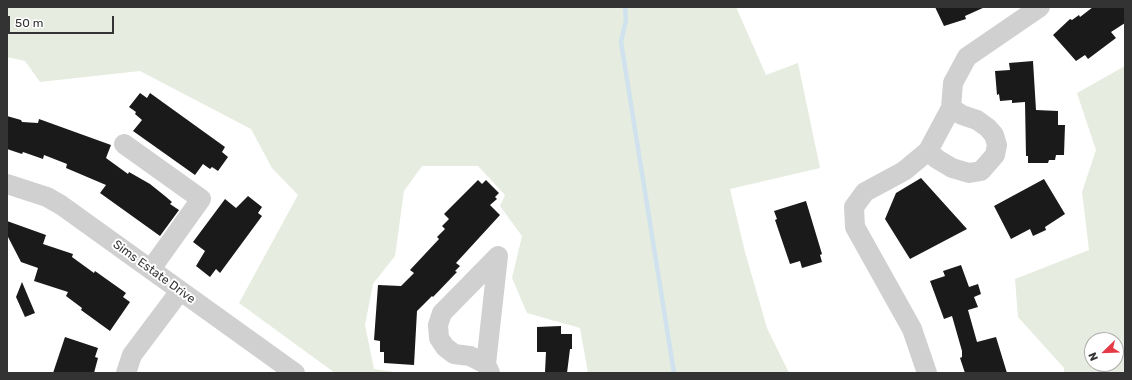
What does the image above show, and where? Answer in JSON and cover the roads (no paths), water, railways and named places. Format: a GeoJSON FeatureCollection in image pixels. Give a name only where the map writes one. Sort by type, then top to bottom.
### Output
{"type":"FeatureCollection","features":[{"type":"Feature","properties":{"kind":"street"},"geometry":{"type":"LineString","coordinates":[[927,373],[912,329],[855,227],[854,207],[864,192],[904,171],[928,150],[951,108],[953,83],[967,57],[1040,7]]}},
{"type":"Feature","properties":{"kind":"street"},"geometry":{"type":"LineString","coordinates":[[928,150],[937,159],[952,168],[969,173],[981,171],[995,155],[997,145],[994,135],[988,128],[977,120],[962,115],[951,108]]}},
{"type":"Feature","properties":{"kind":"street"},"geometry":{"type":"LineString","coordinates":[[124,144],[201,199],[151,269]]}},
{"type":"Feature","properties":{"kind":"street","name":"Sims Estate Drive"},"geometry":{"type":"LineString","coordinates":[[7,184],[37,193],[61,205],[295,373]]}},
{"type":"Feature","properties":{"kind":"street"},"geometry":{"type":"LineString","coordinates":[[498,256],[488,369],[470,356],[454,354],[445,347],[439,338],[438,325],[442,313],[498,256]]}},
{"type":"Feature","properties":{"kind":"street"},"geometry":{"type":"LineString","coordinates":[[126,373],[132,355],[180,291]]}},
{"type":"Feature","properties":{"kind":"waterway"},"geometry":{"type":"LineString","coordinates":[[625,7],[626,20],[621,42],[674,373]]}}]}
